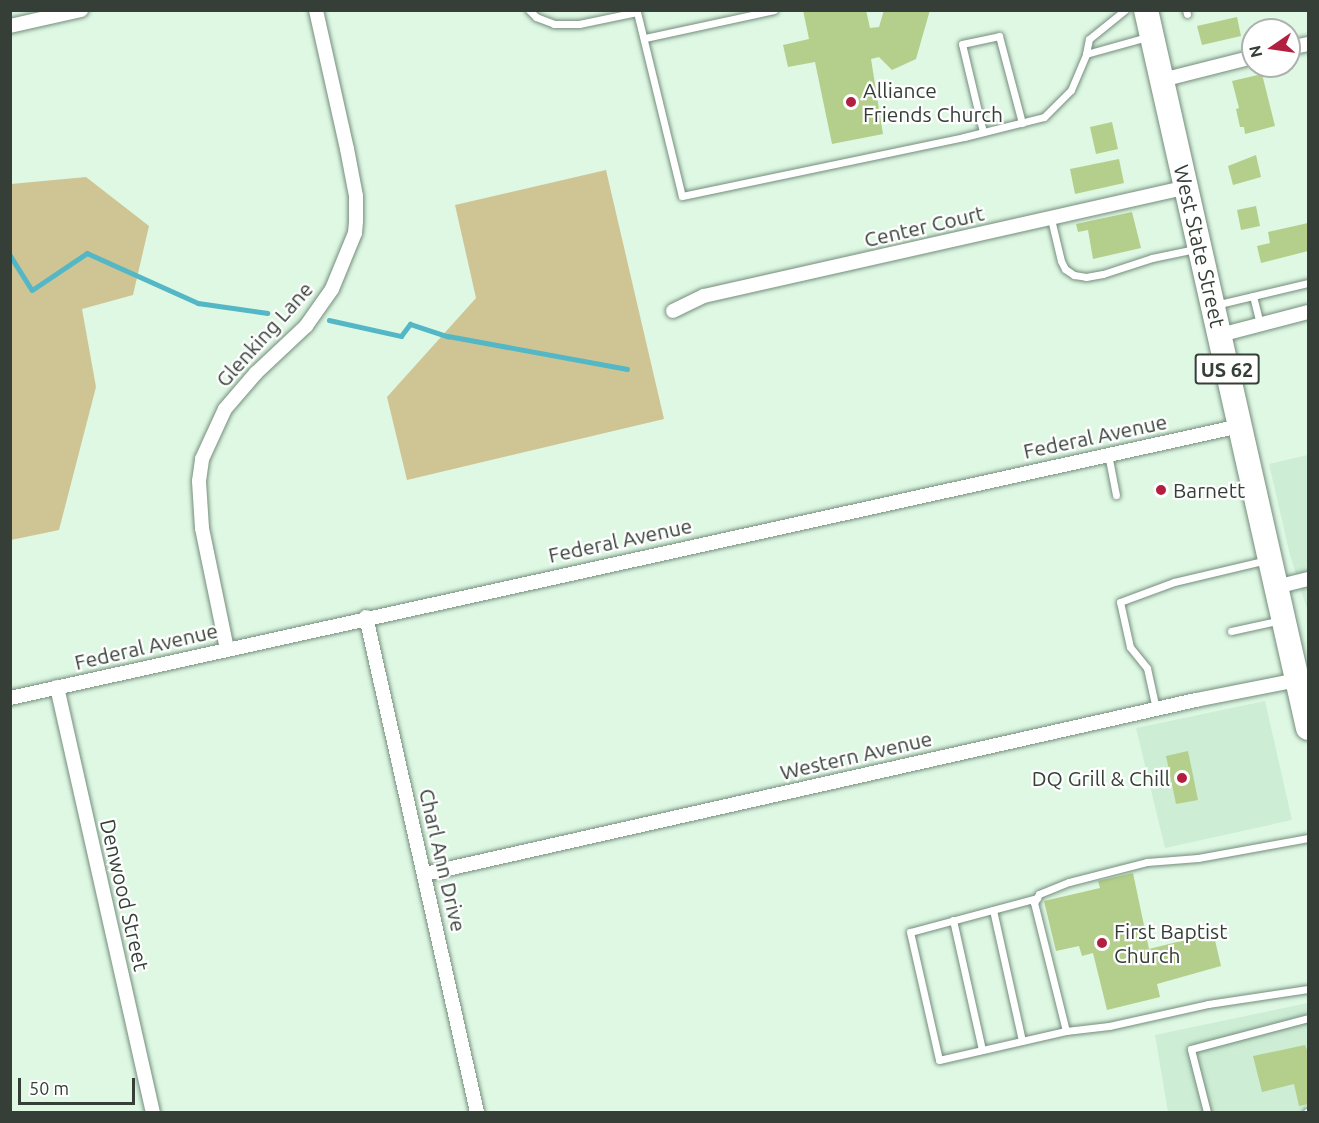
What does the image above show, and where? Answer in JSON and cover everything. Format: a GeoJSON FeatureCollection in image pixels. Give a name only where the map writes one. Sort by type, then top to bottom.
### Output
{"type":"FeatureCollection","features":[{"type":"Feature","properties":{"kind":"highway","name":"West State Street"},"geometry":{"type":"LineString","coordinates":[[1146,10],[1308,728]]}},
{"type":"Feature","properties":{"kind":"street"},"geometry":{"type":"LineString","coordinates":[[10,26],[81,10]]}},
{"type":"Feature","properties":{"kind":"street","name":"Glenking Lane"},"geometry":{"type":"LineString","coordinates":[[227,649],[202,528],[199,482],[202,459],[213,429],[225,409],[256,373],[306,326],[326,298],[340,272],[356,221],[356,196],[316,10]]}},
{"type":"Feature","properties":{"kind":"street"},"geometry":{"type":"LineString","coordinates":[[1162,80],[1241,60]]}},
{"type":"Feature","properties":{"kind":"street","name":"Center Court"},"geometry":{"type":"LineString","coordinates":[[672,311],[704,296],[1186,187]]}},
{"type":"Feature","properties":{"kind":"street"},"geometry":{"type":"LineString","coordinates":[[1220,335],[1308,312]]}},
{"type":"Feature","properties":{"kind":"street","name":"Federal Avenue"},"geometry":{"type":"LineString","coordinates":[[10,698],[366,617],[1240,426]]}},
{"type":"Feature","properties":{"kind":"street"},"geometry":{"type":"LineString","coordinates":[[1276,587],[1308,579]]}},
{"type":"Feature","properties":{"kind":"street","name":"Charl Ann Drive"},"geometry":{"type":"LineString","coordinates":[[366,617],[477,1113]]}},
{"type":"Feature","properties":{"kind":"street","name":"Western Avenue"},"geometry":{"type":"LineString","coordinates":[[424,874],[1156,709],[1298,680]]}},
{"type":"Feature","properties":{"kind":"street","name":"Denwood Street"},"geometry":{"type":"LineString","coordinates":[[57,687],[153,1113]]}},
{"type":"Feature","properties":{"kind":"lane"},"geometry":{"type":"LineString","coordinates":[[529,10],[536,17],[554,24],[579,24],[637,11],[682,196],[1044,117],[1054,110],[1071,90],[1086,54],[1089,39],[1125,10]]}},
{"type":"Feature","properties":{"kind":"lane"},"geometry":{"type":"LineString","coordinates":[[645,38],[774,10]]}},
{"type":"Feature","properties":{"kind":"lane"},"geometry":{"type":"LineString","coordinates":[[983,132],[962,45],[999,36],[1022,123]]}},
{"type":"Feature","properties":{"kind":"lane"},"geometry":{"type":"LineString","coordinates":[[1086,54],[1152,36]]}},
{"type":"Feature","properties":{"kind":"lane"},"geometry":{"type":"LineString","coordinates":[[1051,219],[1065,269],[1074,275],[1086,277],[1103,274],[1152,258],[1200,248]]}},
{"type":"Feature","properties":{"kind":"lane"},"geometry":{"type":"LineString","coordinates":[[1213,305],[1308,283]]}},
{"type":"Feature","properties":{"kind":"lane"},"geometry":{"type":"LineString","coordinates":[[1253,296],[1260,324]]}},
{"type":"Feature","properties":{"kind":"lane"},"geometry":{"type":"LineString","coordinates":[[1108,454],[1116,495]]}},
{"type":"Feature","properties":{"kind":"lane"},"geometry":{"type":"LineString","coordinates":[[1156,709],[1147,668],[1130,647],[1120,602],[1174,582],[1270,560]]}},
{"type":"Feature","properties":{"kind":"lane"},"geometry":{"type":"LineString","coordinates":[[1231,631],[1283,620]]}},
{"type":"Feature","properties":{"kind":"lane"},"geometry":{"type":"LineString","coordinates":[[1308,838],[1198,858],[1147,862],[1069,882],[1039,894],[1035,900],[910,932],[939,1060],[1066,1031],[1109,1026],[1208,1004],[1308,989]]}},
{"type":"Feature","properties":{"kind":"lane"},"geometry":{"type":"LineString","coordinates":[[1035,900],[1066,1031]]}},
{"type":"Feature","properties":{"kind":"lane"},"geometry":{"type":"LineString","coordinates":[[993,910],[1022,1041]]}},
{"type":"Feature","properties":{"kind":"lane"},"geometry":{"type":"LineString","coordinates":[[953,920],[982,1050]]}},
{"type":"Feature","properties":{"kind":"lane"},"geometry":{"type":"LineString","coordinates":[[1207,1113],[1191,1048],[1308,1018]]}},
{"type":"Feature","properties":{"kind":"shaded area"},"geometry":{"type":"Polygon","coordinates":[[[606,170],[664,419],[407,480],[387,397],[476,298],[455,205],[606,170]]]}},
{"type":"Feature","properties":{"kind":"shaded area"},"geometry":{"type":"Polygon","coordinates":[[[86,177],[149,226],[133,295],[82,309],[96,387],[59,530],[11,540],[11,184],[86,177]]]}},
{"type":"Feature","properties":{"kind":"shaded area"},"geometry":{"type":"Polygon","coordinates":[[[1308,455],[1308,612],[1290,555],[1269,464],[1308,455]]]}},
{"type":"Feature","properties":{"kind":"shaded area"},"geometry":{"type":"Polygon","coordinates":[[[1265,701],[1292,820],[1165,848],[1136,728],[1265,701]]]}},
{"type":"Feature","properties":{"kind":"shaded area"},"geometry":{"type":"Polygon","coordinates":[[[1308,1003],[1308,1112],[1168,1112],[1155,1035],[1308,1003]]]}},
{"type":"Feature","properties":{"kind":"building","name":"Alliance Friends Church"},"geometry":{"type":"Polygon","coordinates":[[[803,10],[866,10],[870,28],[879,27],[884,10],[930,10],[916,59],[892,70],[879,57],[871,59],[883,134],[832,144],[815,62],[788,67],[783,45],[809,39],[803,10]]]}},
{"type":"Feature","properties":{"kind":"building"},"geometry":{"type":"Polygon","coordinates":[[[1237,17],[1241,36],[1202,45],[1197,26],[1237,17]]]}},
{"type":"Feature","properties":{"kind":"building"},"geometry":{"type":"Polygon","coordinates":[[[1263,78],[1275,126],[1245,134],[1244,127],[1240,127],[1236,109],[1239,108],[1232,81],[1263,78]]]}},
{"type":"Feature","properties":{"kind":"building"},"geometry":{"type":"Polygon","coordinates":[[[1112,122],[1118,149],[1096,154],[1090,127],[1112,122]]]}},
{"type":"Feature","properties":{"kind":"building"},"geometry":{"type":"Polygon","coordinates":[[[1256,155],[1261,177],[1233,185],[1228,166],[1256,155]]]}},
{"type":"Feature","properties":{"kind":"building"},"geometry":{"type":"Polygon","coordinates":[[[1119,159],[1124,183],[1075,194],[1070,169],[1119,159]]]}},
{"type":"Feature","properties":{"kind":"building"},"geometry":{"type":"Polygon","coordinates":[[[1256,206],[1260,226],[1241,230],[1237,210],[1256,206]]]}},
{"type":"Feature","properties":{"kind":"building"},"geometry":{"type":"Polygon","coordinates":[[[1132,212],[1141,248],[1093,259],[1088,230],[1078,232],[1076,224],[1132,212]]]}},
{"type":"Feature","properties":{"kind":"building"},"geometry":{"type":"Polygon","coordinates":[[[1308,223],[1308,251],[1261,263],[1257,246],[1270,243],[1268,232],[1308,223]]]}},
{"type":"Feature","properties":{"kind":"building","name":"DQ Grill & Chill"},"geometry":{"type":"Polygon","coordinates":[[[1188,751],[1198,800],[1176,804],[1166,756],[1188,751]]]}},
{"type":"Feature","properties":{"kind":"building","name":"First Baptist Church"},"geometry":{"type":"Polygon","coordinates":[[[1133,873],[1149,949],[1197,937],[1198,940],[1214,936],[1221,966],[1157,984],[1160,997],[1107,1010],[1093,953],[1082,956],[1079,946],[1056,951],[1044,901],[1100,888],[1098,881],[1133,873]]]}},
{"type":"Feature","properties":{"kind":"building"},"geometry":{"type":"Polygon","coordinates":[[[1305,1045],[1308,1052],[1308,1104],[1299,1106],[1294,1084],[1262,1092],[1253,1056],[1305,1045]]]}},
{"type":"Feature","properties":{"kind":"waterway"},"geometry":{"type":"LineString","coordinates":[[10,255],[32,290],[87,253],[198,303],[267,313]]}},
{"type":"Feature","properties":{"kind":"waterway"},"geometry":{"type":"LineString","coordinates":[[329,320],[401,336],[410,324],[448,336],[627,369]]}},
{"type":"Feature","properties":{"kind":"place","name":"Alliance Friends Church"},"geometry":{"type":"Point","coordinates":[851,102]}},
{"type":"Feature","properties":{"kind":"place","name":"Barnett"},"geometry":{"type":"Point","coordinates":[1161,490]}},
{"type":"Feature","properties":{"kind":"place","name":"DQ Grill & Chill"},"geometry":{"type":"Point","coordinates":[1182,778]}},
{"type":"Feature","properties":{"kind":"place","name":"First Baptist Church"},"geometry":{"type":"Point","coordinates":[1102,943]}}]}
